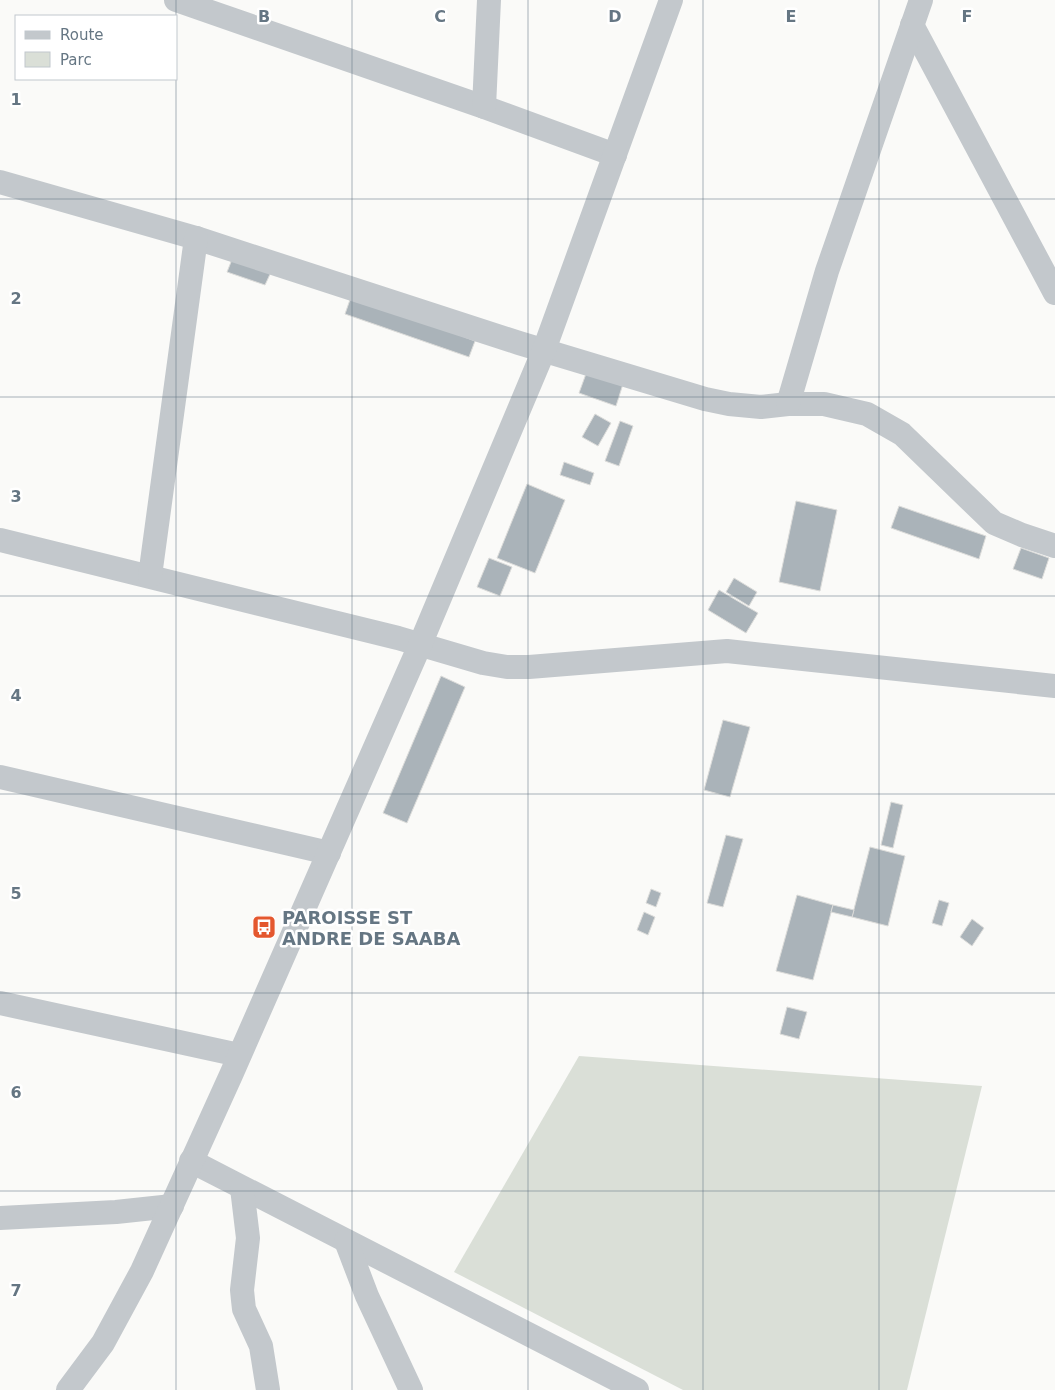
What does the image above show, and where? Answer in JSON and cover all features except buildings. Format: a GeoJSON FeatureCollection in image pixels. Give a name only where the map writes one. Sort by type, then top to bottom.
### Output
{"type":"FeatureCollection","features":[{"type":"Feature","properties":{"kind":"street"},"geometry":{"type":"LineString","coordinates":[[176,0],[226,8],[615,155]]}},
{"type":"Feature","properties":{"kind":"street"},"geometry":{"type":"LineString","coordinates":[[484,107],[489,0]]}},
{"type":"Feature","properties":{"kind":"street"},"geometry":{"type":"LineString","coordinates":[[68,1390],[103,1343],[142,1271],[420,645],[544,350],[671,0]]}},
{"type":"Feature","properties":{"kind":"street"},"geometry":{"type":"LineString","coordinates":[[788,404],[827,271],[922,0]]}},
{"type":"Feature","properties":{"kind":"street"},"geometry":{"type":"LineString","coordinates":[[912,25],[1055,293]]}},
{"type":"Feature","properties":{"kind":"street"},"geometry":{"type":"LineString","coordinates":[[0,182],[196,238],[544,350],[705,399],[760,408],[788,404],[824,404],[867,414],[902,434],[994,522],[1022,535],[1055,546]]}},
{"type":"Feature","properties":{"kind":"street"},"geometry":{"type":"LineString","coordinates":[[150,576],[196,238]]}},
{"type":"Feature","properties":{"kind":"street"},"geometry":{"type":"LineString","coordinates":[[0,540],[398,638],[483,663],[507,667],[529,667],[727,651],[1055,686]]}},
{"type":"Feature","properties":{"kind":"street"},"geometry":{"type":"LineString","coordinates":[[0,777],[329,853]]}},
{"type":"Feature","properties":{"kind":"street"},"geometry":{"type":"LineString","coordinates":[[0,1002],[239,1055]]}},
{"type":"Feature","properties":{"kind":"street"},"geometry":{"type":"LineString","coordinates":[[191,1161],[637,1390]]}},
{"type":"Feature","properties":{"kind":"street"},"geometry":{"type":"LineString","coordinates":[[242,1188],[248,1238],[242,1290],[244,1309],[261,1346],[268,1390]]}},
{"type":"Feature","properties":{"kind":"street"},"geometry":{"type":"LineString","coordinates":[[0,1218],[116,1212],[172,1206]]}},
{"type":"Feature","properties":{"kind":"street"},"geometry":{"type":"LineString","coordinates":[[346,1240],[367,1296],[411,1390]]}},
{"type":"Feature","properties":{"kind":"green space"},"geometry":{"type":"Polygon","coordinates":[[[579,1056],[982,1086],[907,1390],[683,1390],[454,1272],[579,1056]]]}},
{"type":"Feature","properties":{"kind":"place","name":"PAROISSE ST ANDRE DE SAABA"},"geometry":{"type":"Point","coordinates":[264,927]}}]}
